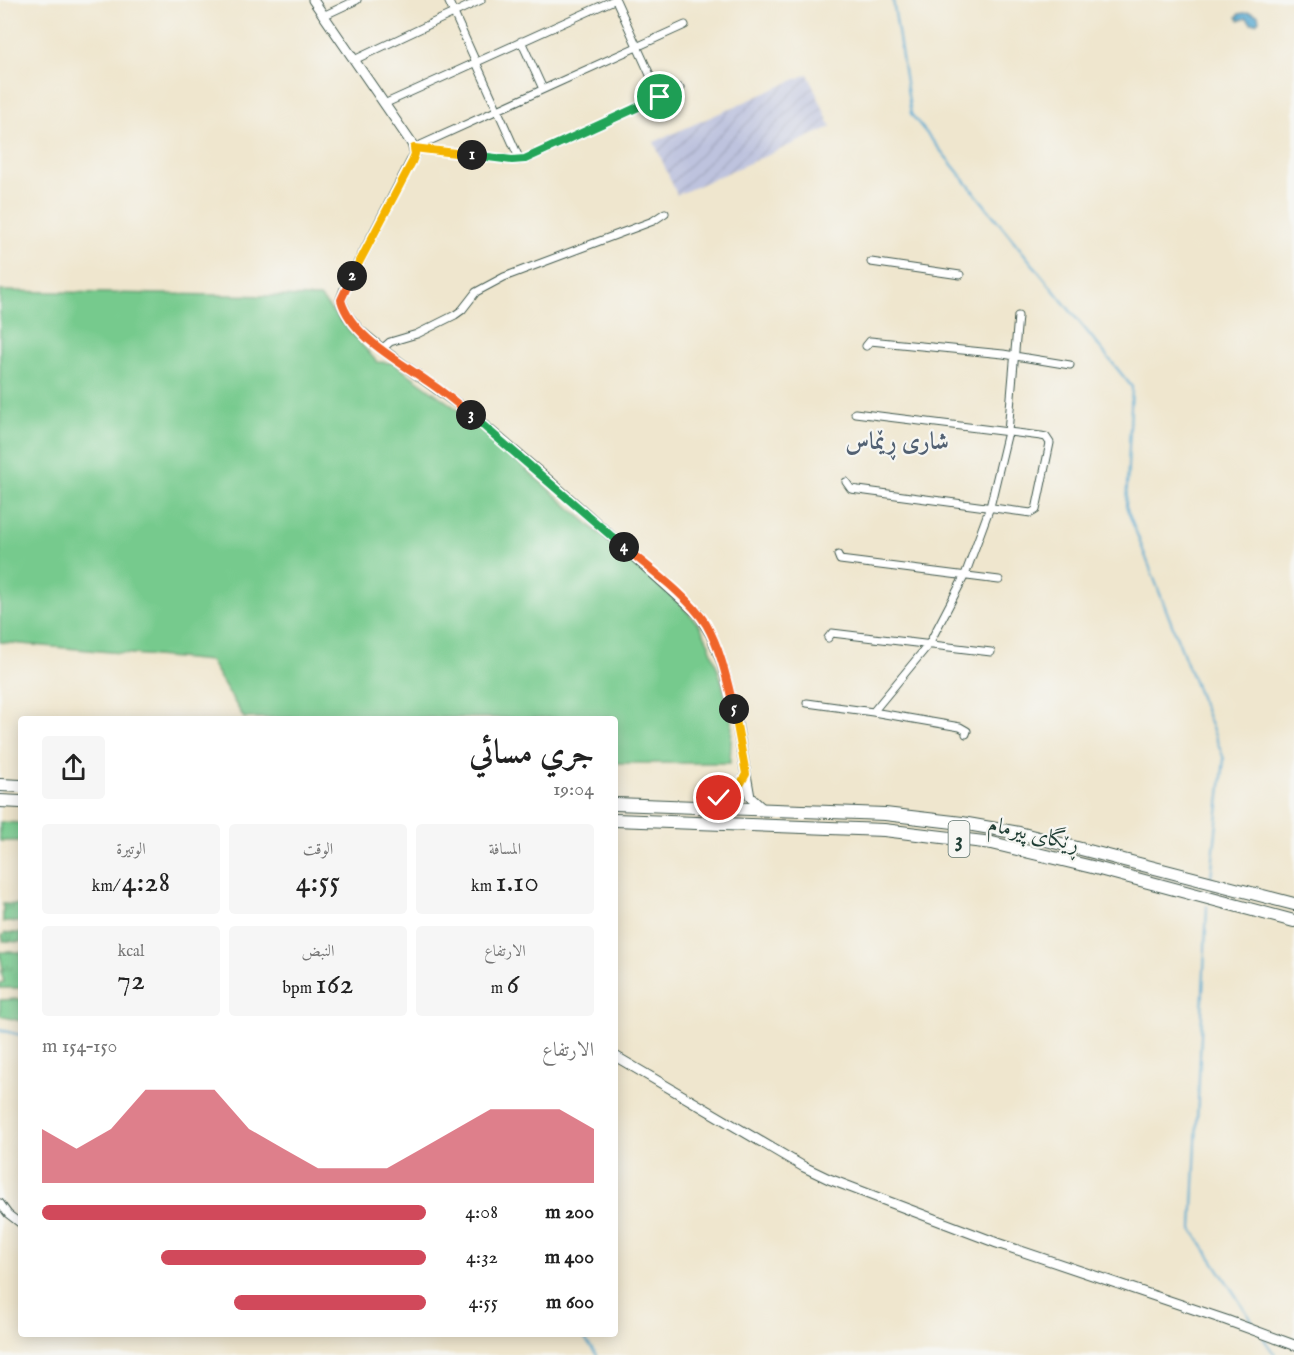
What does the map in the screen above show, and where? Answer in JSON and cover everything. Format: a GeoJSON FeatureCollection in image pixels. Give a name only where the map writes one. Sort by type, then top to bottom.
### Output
{"type":"FeatureCollection","features":[{"type":"Feature","properties":{"kind":"highway"},"geometry":{"type":"LineString","coordinates":[[0,785],[18,786]]}},
{"type":"Feature","properties":{"kind":"highway"},"geometry":{"type":"LineString","coordinates":[[0,801],[18,802]]}},
{"type":"Feature","properties":{"kind":"highway","name":"ڕێگای پیرمام"},"geometry":{"type":"LineString","coordinates":[[618,804],[885,814],[1020,833],[1294,904]]}},
{"type":"Feature","properties":{"kind":"highway","name":"ڕێگای پیرمام"},"geometry":{"type":"LineString","coordinates":[[618,820],[884,830],[992,843],[1294,921]]}},
{"type":"Feature","properties":{"kind":"street"},"geometry":{"type":"LineString","coordinates":[[313,0],[414,148],[414,158],[345,289],[341,300],[350,319],[382,349],[466,410],[552,483],[699,615],[711,635],[722,663],[736,718],[750,797],[763,809]]}},
{"type":"Feature","properties":{"kind":"street"},"geometry":{"type":"LineString","coordinates":[[323,16],[357,0]]}},
{"type":"Feature","properties":{"kind":"street"},"geometry":{"type":"LineString","coordinates":[[448,0],[520,160]]}},
{"type":"Feature","properties":{"kind":"street"},"geometry":{"type":"LineString","coordinates":[[354,60],[481,0]]}},
{"type":"Feature","properties":{"kind":"street"},"geometry":{"type":"LineString","coordinates":[[384,104],[615,0],[660,97]]}},
{"type":"Feature","properties":{"kind":"street"},"geometry":{"type":"LineString","coordinates":[[414,148],[685,25]]}},
{"type":"Feature","properties":{"kind":"street"},"geometry":{"type":"LineString","coordinates":[[521,41],[543,89]]}},
{"type":"Feature","properties":{"kind":"street"},"geometry":{"type":"LineString","coordinates":[[414,148],[520,160],[680,88]]}},
{"type":"Feature","properties":{"kind":"street"},"geometry":{"type":"LineString","coordinates":[[382,349],[390,342],[417,334],[454,315],[462,310],[475,293],[490,284],[644,225],[665,213]]}},
{"type":"Feature","properties":{"kind":"street"},"geometry":{"type":"LineString","coordinates":[[871,262],[960,275]]}},
{"type":"Feature","properties":{"kind":"street"},"geometry":{"type":"LineString","coordinates":[[873,712],[928,644],[964,575],[990,507],[1008,432],[1018,316]]}},
{"type":"Feature","properties":{"kind":"street"},"geometry":{"type":"LineString","coordinates":[[866,346],[870,341],[1070,364]]}},
{"type":"Feature","properties":{"kind":"street"},"geometry":{"type":"LineString","coordinates":[[846,482],[851,489],[1031,513],[1036,510],[1050,443],[1046,437],[855,413]]}},
{"type":"Feature","properties":{"kind":"street"},"geometry":{"type":"LineString","coordinates":[[838,555],[840,560],[999,580]]}},
{"type":"Feature","properties":{"kind":"street"},"geometry":{"type":"LineString","coordinates":[[828,638],[832,633],[992,652]]}},
{"type":"Feature","properties":{"kind":"street"},"geometry":{"type":"LineString","coordinates":[[807,704],[873,712],[960,727],[967,731],[966,734]]}},
{"type":"Feature","properties":{"kind":"street"},"geometry":{"type":"LineString","coordinates":[[693,807],[703,800],[732,796],[746,774]]}},
{"type":"Feature","properties":{"kind":"street"},"geometry":{"type":"LineString","coordinates":[[618,1058],[753,1138],[829,1179],[997,1243],[1294,1345]]}},
{"type":"Feature","properties":{"kind":"street"},"geometry":{"type":"LineString","coordinates":[[0,1203],[8,1214],[18,1222]]}},
{"type":"Feature","properties":{"kind":"shaded area"},"geometry":{"type":"Polygon","coordinates":[[[808,74],[831,127],[677,195],[654,142],[808,74]]]}},
{"type":"Feature","properties":{"kind":"green space"},"geometry":{"type":"Polygon","coordinates":[[[0,291],[320,297],[377,362],[393,363],[457,409],[682,606],[700,626],[721,679],[732,724],[730,763],[618,763],[618,716],[243,716],[210,661],[0,642],[0,291]]]}},
{"type":"Feature","properties":{"kind":"green space"},"geometry":{"type":"Polygon","coordinates":[[[0,822],[18,823],[18,841],[0,841],[0,822]]]}},
{"type":"Feature","properties":{"kind":"green space"},"geometry":{"type":"Polygon","coordinates":[[[3,904],[18,905],[18,922],[3,922],[3,904]]]}},
{"type":"Feature","properties":{"kind":"green space"},"geometry":{"type":"Polygon","coordinates":[[[5,933],[18,933],[18,942],[3,941],[2,936],[5,933]]]}},
{"type":"Feature","properties":{"kind":"green space"},"geometry":{"type":"Polygon","coordinates":[[[0,952],[18,952],[18,988],[0,988],[0,983],[4,982],[1,971],[3,970],[0,952]]]}},
{"type":"Feature","properties":{"kind":"green space"},"geometry":{"type":"Polygon","coordinates":[[[18,999],[18,1020],[0,1016],[0,1000],[18,999]]]}},
{"type":"Feature","properties":{"kind":"water"},"geometry":{"type":"Polygon","coordinates":[[[1249,12],[1258,15],[1259,20],[1256,23],[1251,23],[1247,18],[1239,20],[1237,17],[1239,14],[1249,12]]]}},
{"type":"Feature","properties":{"kind":"waterway"},"geometry":{"type":"LineString","coordinates":[[893,0],[911,114],[1132,387],[1126,506],[1224,759],[1211,877]]}},
{"type":"Feature","properties":{"kind":"waterway"},"geometry":{"type":"LineString","coordinates":[[1207,906],[1192,1229],[1257,1328]]}},
{"type":"Feature","properties":{"kind":"waterway"},"geometry":{"type":"LineString","coordinates":[[0,1030],[18,1034]]}},
{"type":"Feature","properties":{"kind":"waterway"},"geometry":{"type":"LineString","coordinates":[[583,1337],[597,1355]]}},
{"type":"Feature","properties":{"kind":"waterway"},"geometry":{"type":"LineString","coordinates":[[1263,1338],[1275,1355]]}},
{"type":"Feature","properties":{"kind":"district","name":"شاری ڕێماس"},"geometry":{"type":"Point","coordinates":[897,441]}},
{"type":"Feature","properties":{"kind":"route"},"geometry":{"type":"LineString","coordinates":[[660,97],[525,159],[512,160],[414,148],[414,158],[341,300],[344,309],[359,330],[466,410],[677,594],[706,624],[722,663],[736,718],[746,774],[735,794],[719,798]]}}]}
